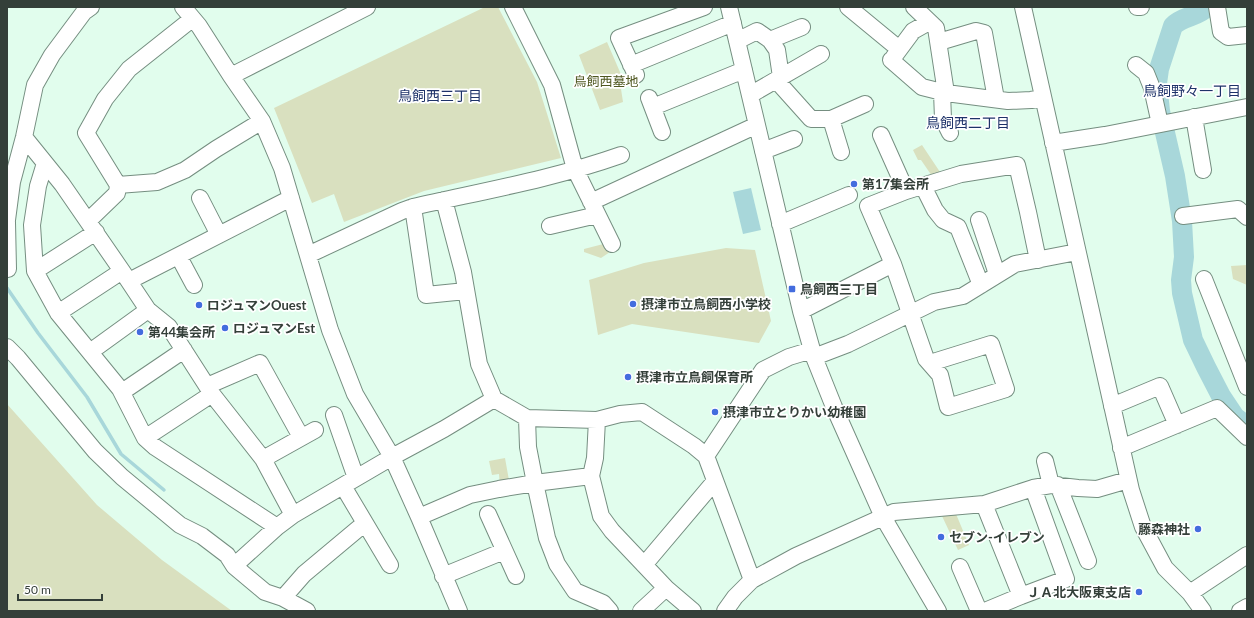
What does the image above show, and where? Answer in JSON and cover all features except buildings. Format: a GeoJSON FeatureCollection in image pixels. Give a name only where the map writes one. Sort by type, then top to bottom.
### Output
{"type":"FeatureCollection","features":[{"type":"Feature","properties":{"kind":"street"},"geometry":{"type":"LineString","coordinates":[[8,270],[7,221],[12,182],[24,137],[35,85],[52,55],[84,12],[91,7]]}},
{"type":"Feature","properties":{"kind":"street"},"geometry":{"type":"LineString","coordinates":[[231,76],[367,7]]}},
{"type":"Feature","properties":{"kind":"street"},"geometry":{"type":"LineString","coordinates":[[513,7],[552,85],[576,169],[612,244]]}},
{"type":"Feature","properties":{"kind":"street"},"geometry":{"type":"LineString","coordinates":[[704,7],[619,38],[634,70],[733,23]]}},
{"type":"Feature","properties":{"kind":"street"},"geometry":{"type":"LineString","coordinates":[[729,7],[801,311],[813,353],[834,407],[883,516],[938,611]]}},
{"type":"Feature","properties":{"kind":"street"},"geometry":{"type":"LineString","coordinates":[[848,7],[893,58],[922,87],[944,93],[1008,101],[1043,98]]}},
{"type":"Feature","properties":{"kind":"street"},"geometry":{"type":"LineString","coordinates":[[914,7],[936,28],[939,42],[944,93],[943,119],[950,133]]}},
{"type":"Feature","properties":{"kind":"street"},"geometry":{"type":"LineString","coordinates":[[1023,7],[1130,490],[1143,527],[1165,568],[1190,592],[1203,611]]}},
{"type":"Feature","properties":{"kind":"street"},"geometry":{"type":"LineString","coordinates":[[1217,7],[1222,32],[1228,37],[1247,35]]}},
{"type":"Feature","properties":{"kind":"street"},"geometry":{"type":"LineString","coordinates":[[35,271],[92,227],[117,193],[118,185],[86,133],[105,99],[129,70],[188,13],[199,26],[262,121],[282,168],[330,330],[355,394],[392,457],[459,611]]}},
{"type":"Feature","properties":{"kind":"street"},"geometry":{"type":"LineString","coordinates":[[893,58],[913,31],[929,22]]}},
{"type":"Feature","properties":{"kind":"street"},"geometry":{"type":"LineString","coordinates":[[770,40],[802,27]]}},
{"type":"Feature","properties":{"kind":"street"},"geometry":{"type":"LineString","coordinates":[[737,41],[757,31],[770,40],[777,50],[779,79],[811,118],[831,119],[865,104]]}},
{"type":"Feature","properties":{"kind":"street"},"geometry":{"type":"LineString","coordinates":[[939,42],[976,31],[984,34],[996,99]]}},
{"type":"Feature","properties":{"kind":"street"},"geometry":{"type":"LineString","coordinates":[[750,95],[821,54]]}},
{"type":"Feature","properties":{"kind":"street"},"geometry":{"type":"LineString","coordinates":[[1136,65],[1146,73],[1152,88],[1162,124]]}},
{"type":"Feature","properties":{"kind":"street"},"geometry":{"type":"LineString","coordinates":[[662,132],[651,102],[744,70]]}},
{"type":"Feature","properties":{"kind":"street"},"geometry":{"type":"LineString","coordinates":[[1053,143],[1105,135],[1247,107]]}},
{"type":"Feature","properties":{"kind":"street"},"geometry":{"type":"LineString","coordinates":[[1194,117],[1203,170]]}},
{"type":"Feature","properties":{"kind":"street"},"geometry":{"type":"LineString","coordinates":[[831,119],[841,152]]}},
{"type":"Feature","properties":{"kind":"street"},"geometry":{"type":"LineString","coordinates":[[118,185],[157,182],[185,170],[262,121]]}},
{"type":"Feature","properties":{"kind":"street"},"geometry":{"type":"LineString","coordinates":[[550,226],[594,208],[757,125]]}},
{"type":"Feature","properties":{"kind":"street"},"geometry":{"type":"LineString","coordinates":[[881,134],[906,191]]}},
{"type":"Feature","properties":{"kind":"street"},"geometry":{"type":"LineString","coordinates":[[24,137],[92,227],[148,310],[170,327],[209,390],[263,459],[293,515]]}},
{"type":"Feature","properties":{"kind":"street"},"geometry":{"type":"LineString","coordinates":[[763,151],[794,139]]}},
{"type":"Feature","properties":{"kind":"street"},"geometry":{"type":"LineString","coordinates":[[308,256],[413,207],[531,182],[593,165],[621,155]]}},
{"type":"Feature","properties":{"kind":"street"},"geometry":{"type":"LineString","coordinates":[[45,163],[38,186],[32,225],[35,271],[58,313],[122,392],[145,438],[155,447],[277,527]]}},
{"type":"Feature","properties":{"kind":"street"},"geometry":{"type":"LineString","coordinates":[[930,363],[990,344],[1006,389],[948,407],[940,375],[926,359],[893,264],[868,206],[906,191],[961,174],[1017,165],[1038,260]]}},
{"type":"Feature","properties":{"kind":"street"},"geometry":{"type":"LineString","coordinates":[[923,186],[935,210],[943,220],[958,227],[981,285]]}},
{"type":"Feature","properties":{"kind":"street"},"geometry":{"type":"LineString","coordinates":[[780,224],[849,195]]}},
{"type":"Feature","properties":{"kind":"street"},"geometry":{"type":"LineString","coordinates":[[200,198],[219,235]]}},
{"type":"Feature","properties":{"kind":"street"},"geometry":{"type":"LineString","coordinates":[[58,313],[126,276],[179,256],[291,198]]}},
{"type":"Feature","properties":{"kind":"street"},"geometry":{"type":"LineString","coordinates":[[444,200],[463,272],[479,364],[494,399],[527,418],[597,420],[620,414],[642,412],[694,446],[706,456],[752,580]]}},
{"type":"Feature","properties":{"kind":"street"},"geometry":{"type":"LineString","coordinates":[[413,207],[426,294],[466,291]]}},
{"type":"Feature","properties":{"kind":"street"},"geometry":{"type":"LineString","coordinates":[[1183,216],[1238,208],[1245,210]]}},
{"type":"Feature","properties":{"kind":"street"},"geometry":{"type":"LineString","coordinates":[[979,220],[997,274]]}},
{"type":"Feature","properties":{"kind":"street"},"geometry":{"type":"LineString","coordinates":[[706,456],[763,370],[789,357],[813,353],[848,344],[934,302],[963,296],[1015,264],[1077,252]]}},
{"type":"Feature","properties":{"kind":"street"},"geometry":{"type":"LineString","coordinates":[[179,256],[194,285]]}},
{"type":"Feature","properties":{"kind":"street"},"geometry":{"type":"LineString","coordinates":[[801,311],[893,264]]}},
{"type":"Feature","properties":{"kind":"street"},"geometry":{"type":"LineString","coordinates":[[1204,279],[1247,387]]}},
{"type":"Feature","properties":{"kind":"street"},"geometry":{"type":"LineString","coordinates":[[90,352],[148,310]]}},
{"type":"Feature","properties":{"kind":"street"},"geometry":{"type":"LineString","coordinates":[[7,347],[18,358],[95,451],[122,477],[180,525],[202,536],[227,554],[234,566],[266,592],[283,598],[307,611]]}},
{"type":"Feature","properties":{"kind":"street"},"geometry":{"type":"LineString","coordinates":[[122,392],[184,350]]}},
{"type":"Feature","properties":{"kind":"street"},"geometry":{"type":"LineString","coordinates":[[145,438],[209,390],[260,362],[308,433],[263,459]]}},
{"type":"Feature","properties":{"kind":"street"},"geometry":{"type":"LineString","coordinates":[[1112,406],[1160,386],[1178,425]]}},
{"type":"Feature","properties":{"kind":"street"},"geometry":{"type":"LineString","coordinates":[[234,566],[277,527],[293,515],[494,399]]}},
{"type":"Feature","properties":{"kind":"street"},"geometry":{"type":"LineString","coordinates":[[1121,448],[1217,408],[1247,437]]}},
{"type":"Feature","properties":{"kind":"street"},"geometry":{"type":"LineString","coordinates":[[334,415],[349,482],[365,523],[390,565]]}},
{"type":"Feature","properties":{"kind":"street"},"geometry":{"type":"LineString","coordinates":[[527,418],[528,447],[535,483],[547,538],[557,564],[575,591],[603,603],[610,611]]}},
{"type":"Feature","properties":{"kind":"street"},"geometry":{"type":"LineString","coordinates":[[597,420],[595,458],[591,476],[601,516],[612,531],[666,588],[693,611]]}},
{"type":"Feature","properties":{"kind":"street"},"geometry":{"type":"LineString","coordinates":[[1045,461],[1088,561]]}},
{"type":"Feature","properties":{"kind":"street"},"geometry":{"type":"LineString","coordinates":[[419,517],[470,495],[535,483],[591,476]]}},
{"type":"Feature","properties":{"kind":"street"},"geometry":{"type":"LineString","coordinates":[[725,611],[735,597],[752,580],[796,556],[894,512],[984,504],[1033,488],[1055,485],[1078,488],[1097,488],[1128,480]]}},
{"type":"Feature","properties":{"kind":"street"},"geometry":{"type":"LineString","coordinates":[[644,565],[715,481]]}},
{"type":"Feature","properties":{"kind":"street"},"geometry":{"type":"LineString","coordinates":[[985,611],[1066,579],[1033,488]]}},
{"type":"Feature","properties":{"kind":"street"},"geometry":{"type":"LineString","coordinates":[[984,504],[1021,596]]}},
{"type":"Feature","properties":{"kind":"street"},"geometry":{"type":"LineString","coordinates":[[488,514],[516,576]]}},
{"type":"Feature","properties":{"kind":"street"},"geometry":{"type":"LineString","coordinates":[[283,598],[304,574],[365,523]]}},
{"type":"Feature","properties":{"kind":"street"},"geometry":{"type":"LineString","coordinates":[[444,576],[504,551]]}},
{"type":"Feature","properties":{"kind":"street"},"geometry":{"type":"LineString","coordinates":[[1190,592],[1247,555]]}},
{"type":"Feature","properties":{"kind":"street"},"geometry":{"type":"LineString","coordinates":[[960,567],[979,611]]}},
{"type":"Feature","properties":{"kind":"street"},"geometry":{"type":"LineString","coordinates":[[641,611],[666,588]]}},
{"type":"Feature","properties":{"kind":"street"},"geometry":{"type":"LineString","coordinates":[[1240,611],[1247,608]]}},
{"type":"Feature","properties":{"kind":"green space"},"geometry":{"type":"Polygon","coordinates":[[[485,7],[498,7],[537,82],[561,158],[424,191],[344,222],[334,194],[312,203],[274,108],[485,7]]]}},
{"type":"Feature","properties":{"kind":"green space","name":"鳥飼西墓地"},"geometry":{"type":"Polygon","coordinates":[[[607,42],[626,86],[621,89],[623,102],[600,110],[579,55],[607,42]]]}},
{"type":"Feature","properties":{"kind":"green space"},"geometry":{"type":"Polygon","coordinates":[[[922,145],[940,172],[932,176],[921,160],[918,160],[913,150],[922,145]]]}},
{"type":"Feature","properties":{"kind":"green space"},"geometry":{"type":"Polygon","coordinates":[[[611,242],[613,250],[601,258],[584,252],[584,249],[611,242]]]}},
{"type":"Feature","properties":{"kind":"green space"},"geometry":{"type":"Polygon","coordinates":[[[726,248],[755,250],[771,321],[759,343],[632,324],[598,335],[589,280],[644,263],[726,248]]]}},
{"type":"Feature","properties":{"kind":"green space"},"geometry":{"type":"Polygon","coordinates":[[[1247,265],[1247,285],[1233,279],[1231,266],[1247,265]]]}},
{"type":"Feature","properties":{"kind":"green space"},"geometry":{"type":"Polygon","coordinates":[[[7,404],[97,505],[162,560],[232,611],[7,611],[7,404]]]}},
{"type":"Feature","properties":{"kind":"green space"},"geometry":{"type":"Polygon","coordinates":[[[505,458],[510,486],[500,487],[499,474],[492,475],[489,461],[505,458]]]}},
{"type":"Feature","properties":{"kind":"green space"},"geometry":{"type":"Polygon","coordinates":[[[956,514],[969,545],[958,550],[942,516],[956,514]]]}},
{"type":"Feature","properties":{"kind":"water"},"geometry":{"type":"Polygon","coordinates":[[[751,188],[761,230],[743,234],[733,192],[751,188]]]}},
{"type":"Feature","properties":{"kind":"waterway"},"geometry":{"type":"LineString","coordinates":[[1207,7],[1199,13],[1181,20],[1173,26],[1159,69],[1157,83],[1160,111],[1175,176],[1182,221],[1184,257],[1181,280],[1182,293],[1193,340],[1221,396],[1235,417],[1247,426]]}},
{"type":"Feature","properties":{"kind":"waterway"},"geometry":{"type":"LineString","coordinates":[[7,288],[38,333],[87,397],[121,454],[164,490]]}},
{"type":"Feature","properties":{"kind":"place","name":"第17集会所"},"geometry":{"type":"Point","coordinates":[854,184]}},
{"type":"Feature","properties":{"kind":"place","name":"鳥飼西三丁目"},"geometry":{"type":"Point","coordinates":[792,289]}},
{"type":"Feature","properties":{"kind":"place","name":"摂津市立鳥飼西小学校"},"geometry":{"type":"Point","coordinates":[633,304]}},
{"type":"Feature","properties":{"kind":"place","name":"ロジュマンOuest"},"geometry":{"type":"Point","coordinates":[199,305]}},
{"type":"Feature","properties":{"kind":"place","name":"ロジュマンEst"},"geometry":{"type":"Point","coordinates":[225,328]}},
{"type":"Feature","properties":{"kind":"place","name":"第44集会所"},"geometry":{"type":"Point","coordinates":[140,332]}},
{"type":"Feature","properties":{"kind":"place","name":"摂津市立鳥飼保育所"},"geometry":{"type":"Point","coordinates":[628,377]}},
{"type":"Feature","properties":{"kind":"place","name":"摂津市立とりかい幼稚園"},"geometry":{"type":"Point","coordinates":[715,412]}},
{"type":"Feature","properties":{"kind":"place","name":"藤森神社"},"geometry":{"type":"Point","coordinates":[1198,529]}},
{"type":"Feature","properties":{"kind":"place","name":"セブン-イレブン"},"geometry":{"type":"Point","coordinates":[941,537]}},
{"type":"Feature","properties":{"kind":"place","name":"ＪＡ北大阪東支店"},"geometry":{"type":"Point","coordinates":[1139,592]}},
{"type":"Feature","properties":{"kind":"district","name":"鳥飼野々一丁目"},"geometry":{"type":"Point","coordinates":[1192,90]}},
{"type":"Feature","properties":{"kind":"district","name":"鳥飼西三丁目"},"geometry":{"type":"Point","coordinates":[440,95]}},
{"type":"Feature","properties":{"kind":"district","name":"鳥飼西二丁目"},"geometry":{"type":"Point","coordinates":[968,122]}}]}
